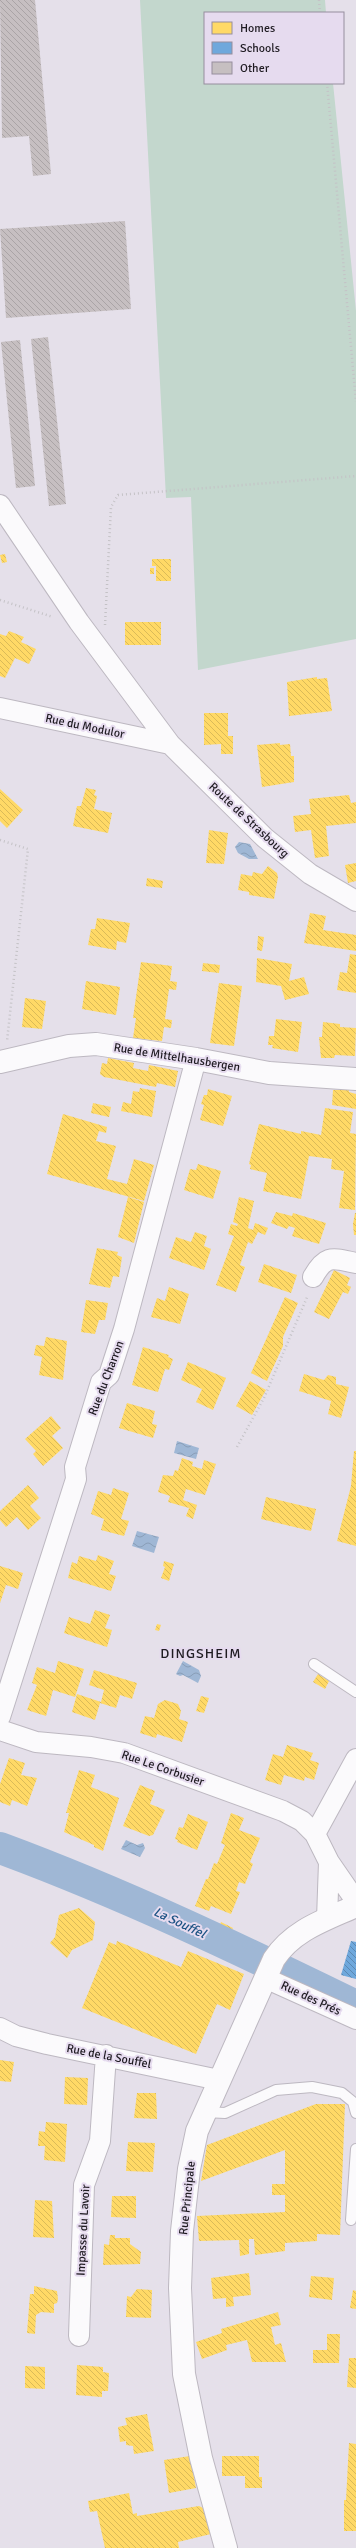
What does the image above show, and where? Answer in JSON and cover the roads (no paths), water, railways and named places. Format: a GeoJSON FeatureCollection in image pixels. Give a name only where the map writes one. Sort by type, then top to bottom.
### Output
{"type":"FeatureCollection","features":[{"type":"Feature","properties":{"kind":"street","name":"Route de Strasbourg"},"geometry":{"type":"LineString","coordinates":[[0,505],[79,622],[170,744],[265,838],[310,874],[356,901]]}},
{"type":"Feature","properties":{"kind":"street","name":"Rue du Modulor"},"geometry":{"type":"LineString","coordinates":[[0,708],[170,744]]}},
{"type":"Feature","properties":{"kind":"street","name":"Rue de Mittelhausbergen"},"geometry":{"type":"LineString","coordinates":[[2,1062],[69,1046],[96,1044],[196,1059],[269,1073],[356,1079]]}},
{"type":"Feature","properties":{"kind":"street","name":"Rue du Charron"},"geometry":{"type":"LineString","coordinates":[[0,1717],[76,1479],[75,1467],[101,1382],[109,1376],[124,1329],[196,1059]]}},
{"type":"Feature","properties":{"kind":"street"},"geometry":{"type":"LineString","coordinates":[[313,1278],[322,1262],[332,1258],[356,1263]]}},
{"type":"Feature","properties":{"kind":"street","name":"Rue Le Corbusier"},"geometry":{"type":"LineString","coordinates":[[0,1730],[36,1742],[91,1747],[124,1754],[283,1811],[302,1822],[315,1834]]}},
{"type":"Feature","properties":{"kind":"street"},"geometry":{"type":"LineString","coordinates":[[356,1760],[315,1834],[329,1862],[356,1901]]}},
{"type":"Feature","properties":{"kind":"street"},"geometry":{"type":"LineString","coordinates":[[327,1919],[329,1862]]}},
{"type":"Feature","properties":{"kind":"street","name":"Rue Principale"},"geometry":{"type":"LineString","coordinates":[[226,2548],[201,2458],[182,2362],[180,2288],[187,2183],[192,2150],[205,2112],[270,1968],[290,1939],[327,1919],[356,1906]]}},
{"type":"Feature","properties":{"kind":"street","name":"Rue des Prés"},"geometry":{"type":"LineString","coordinates":[[270,1968],[356,2019]]}},
{"type":"Feature","properties":{"kind":"street","name":"Rue de la Souffel"},"geometry":{"type":"LineString","coordinates":[[0,2028],[32,2040],[219,2080]]}},
{"type":"Feature","properties":{"kind":"street","name":"Impasse du Lavoir"},"geometry":{"type":"LineString","coordinates":[[79,2336],[84,2184],[100,2141],[106,2055]]}},
{"type":"Feature","properties":{"kind":"lane"},"geometry":{"type":"LineString","coordinates":[[314,1664],[356,1692]]}},
{"type":"Feature","properties":{"kind":"lane"},"geometry":{"type":"LineString","coordinates":[[205,2112],[225,2113],[276,2090],[312,2087],[342,2093],[353,2102],[356,2113]]}},
{"type":"Feature","properties":{"kind":"lane"},"geometry":{"type":"LineString","coordinates":[[351,2220],[356,2149]]}},
{"type":"Feature","properties":{"kind":"water"},"geometry":{"type":"Polygon","coordinates":[[[239,842],[250,844],[258,859],[249,859],[238,853],[235,847],[239,842]]]}},
{"type":"Feature","properties":{"kind":"water"},"geometry":{"type":"Polygon","coordinates":[[[177,1441],[199,1448],[196,1459],[174,1453],[177,1441]]]}},
{"type":"Feature","properties":{"kind":"water"},"geometry":{"type":"Polygon","coordinates":[[[137,1531],[159,1537],[154,1553],[132,1546],[137,1531]]]}},
{"type":"Feature","properties":{"kind":"water"},"geometry":{"type":"Polygon","coordinates":[[[183,1661],[199,1670],[201,1676],[198,1683],[183,1675],[180,1676],[176,1674],[183,1661]]]}},
{"type":"Feature","properties":{"kind":"water"},"geometry":{"type":"Polygon","coordinates":[[[126,1840],[137,1845],[143,1843],[145,1848],[140,1857],[121,1849],[126,1840]]]}},
{"type":"Feature","properties":{"kind":"waterway","name":"La Souffel"},"geometry":{"type":"LineString","coordinates":[[0,1848],[46,1865],[180,1922],[356,2006]]}},
{"type":"Feature","properties":{"kind":"district","name":"DINGSHEIM"},"geometry":{"type":"Point","coordinates":[201,1653]}}]}
